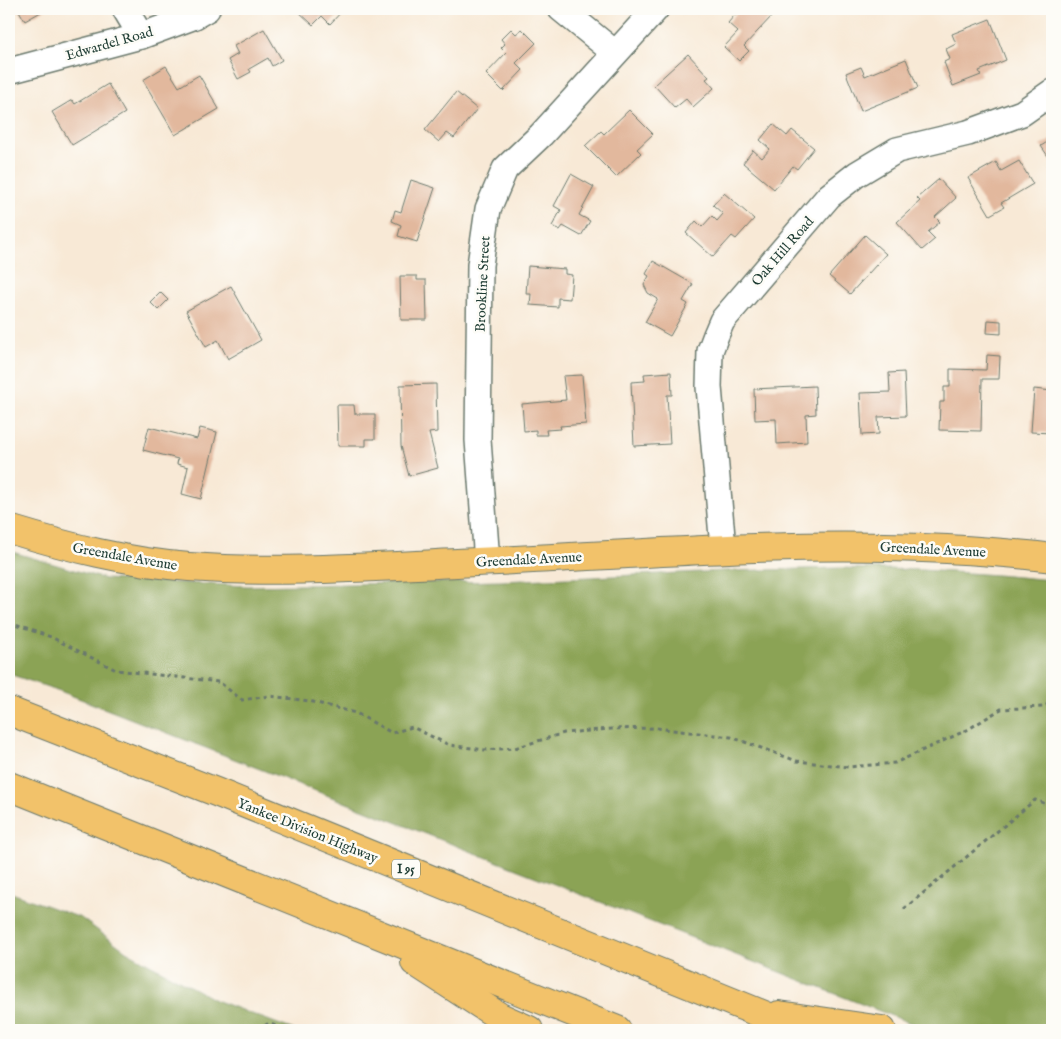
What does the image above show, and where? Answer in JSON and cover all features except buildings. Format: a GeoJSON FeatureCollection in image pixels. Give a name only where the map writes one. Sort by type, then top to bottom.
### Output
{"type":"FeatureCollection","features":[{"type":"Feature","properties":{"kind":"main road","name":"Greendale Avenue"},"geometry":{"type":"LineString","coordinates":[[9,529],[97,553],[189,567],[338,568],[487,562],[723,548],[881,546],[981,551],[1052,558]]}},
{"type":"Feature","properties":{"kind":"main road","name":"Yankee Division Highway"},"geometry":{"type":"LineString","coordinates":[[9,711],[207,788],[801,1030]]}},
{"type":"Feature","properties":{"kind":"main road"},"geometry":{"type":"LineString","coordinates":[[9,786],[617,1030]]}},
{"type":"Feature","properties":{"kind":"main road"},"geometry":{"type":"LineString","coordinates":[[359,926],[500,1017],[529,1030]]}},
{"type":"Feature","properties":{"kind":"main road"},"geometry":{"type":"LineString","coordinates":[[753,1011],[882,1030]]}},
{"type":"Feature","properties":{"kind":"street"},"geometry":{"type":"LineString","coordinates":[[125,9],[141,36]]}},
{"type":"Feature","properties":{"kind":"street","name":"Edwardel Road"},"geometry":{"type":"LineString","coordinates":[[9,71],[141,36],[195,16],[207,9]]}},
{"type":"Feature","properties":{"kind":"street"},"geometry":{"type":"LineString","coordinates":[[561,9],[615,53]]}},
{"type":"Feature","properties":{"kind":"street","name":"Brookline Street"},"geometry":{"type":"LineString","coordinates":[[487,562],[478,440],[480,265],[488,209],[505,169],[541,135],[656,9]]}},
{"type":"Feature","properties":{"kind":"street","name":"Oak Hill Road"},"geometry":{"type":"LineString","coordinates":[[723,548],[709,387],[710,351],[722,321],[829,196],[858,174],[897,150],[968,133],[1022,113],[1052,92]]}},
{"type":"Feature","properties":{"kind":"path"},"geometry":{"type":"LineString","coordinates":[[9,623],[51,637],[116,670],[219,682],[242,700],[269,696],[309,700],[356,713],[392,733],[412,727],[449,745],[485,750],[515,748],[564,732],[611,728],[656,728],[731,737],[796,761],[848,767],[896,763],[967,730],[1001,709],[1043,707],[1052,702]]}},
{"type":"Feature","properties":{"kind":"path"},"geometry":{"type":"LineString","coordinates":[[904,909],[1034,800],[1052,806]]}},
{"type":"Feature","properties":{"kind":"path"},"geometry":{"type":"LineString","coordinates":[[258,1030],[269,1023],[284,1030]]}},
{"type":"Feature","properties":{"kind":"green space"},"geometry":{"type":"Polygon","coordinates":[[[9,551],[105,579],[247,586],[501,581],[840,568],[923,570],[1052,580],[1052,1030],[928,1030],[60,691],[9,674],[9,551]]]}},
{"type":"Feature","properties":{"kind":"green space"},"geometry":{"type":"Polygon","coordinates":[[[9,892],[81,918],[126,951],[215,1000],[294,1030],[9,1030],[9,892]]]}}]}
